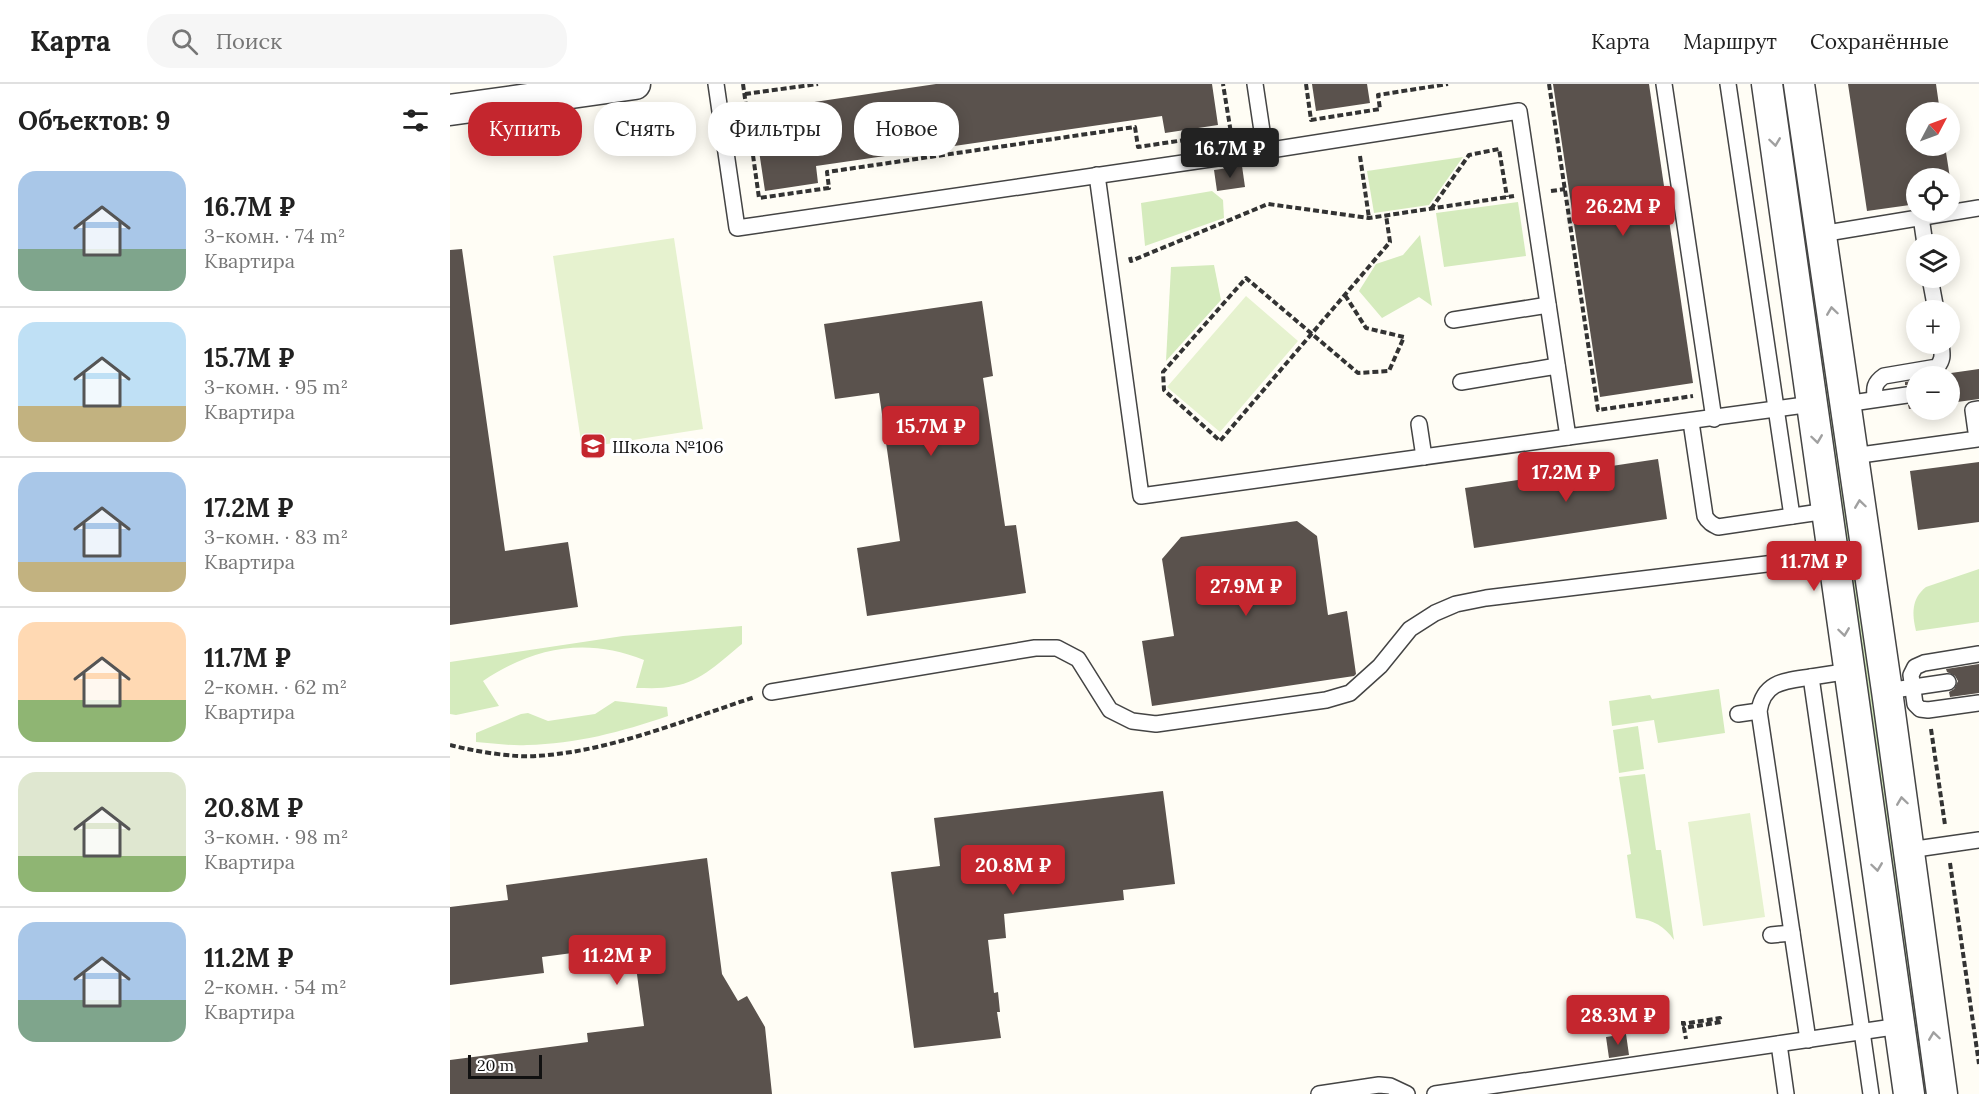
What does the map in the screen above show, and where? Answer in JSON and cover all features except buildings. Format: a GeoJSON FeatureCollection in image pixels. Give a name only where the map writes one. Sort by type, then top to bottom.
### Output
{"type":"FeatureCollection","features":[{"type":"Feature","properties":{"kind":"street"},"geometry":{"type":"LineString","coordinates":[[450,110],[634,84]]}},
{"type":"Feature","properties":{"kind":"street"},"geometry":{"type":"LineString","coordinates":[[1767,84],[1909,1094]]}},
{"type":"Feature","properties":{"kind":"street"},"geometry":{"type":"LineString","coordinates":[[1799,84],[1853,456],[1900,689],[1909,850],[1942,1094]]}},
{"type":"Feature","properties":{"kind":"lane"},"geometry":{"type":"LineString","coordinates":[[716,84],[737,228],[1265,151],[1519,111],[1568,437]]}},
{"type":"Feature","properties":{"kind":"lane"},"geometry":{"type":"LineString","coordinates":[[1255,84],[1265,151]]}},
{"type":"Feature","properties":{"kind":"lane"},"geometry":{"type":"LineString","coordinates":[[1664,84],[1714,419]]}},
{"type":"Feature","properties":{"kind":"lane"},"geometry":{"type":"LineString","coordinates":[[1728,84],[1792,516]]}},
{"type":"Feature","properties":{"kind":"lane"},"geometry":{"type":"LineString","coordinates":[[1097,176],[1141,495],[1812,404]]}},
{"type":"Feature","properties":{"kind":"lane"},"geometry":{"type":"LineString","coordinates":[[1960,211],[1979,208]]}},
{"type":"Feature","properties":{"kind":"lane"},"geometry":{"type":"LineString","coordinates":[[1821,234],[1906,220]]}},
{"type":"Feature","properties":{"kind":"lane"},"geometry":{"type":"LineString","coordinates":[[1453,320],[1548,305]]}},
{"type":"Feature","properties":{"kind":"lane"},"geometry":{"type":"LineString","coordinates":[[1875,399],[1874,386],[1877,380],[1884,376],[1937,367],[1942,362],[1943,354]]}},
{"type":"Feature","properties":{"kind":"lane"},"geometry":{"type":"LineString","coordinates":[[1461,382],[1557,366]]}},
{"type":"Feature","properties":{"kind":"lane"},"geometry":{"type":"LineString","coordinates":[[1845,404],[1906,394]]}},
{"type":"Feature","properties":{"kind":"lane"},"geometry":{"type":"LineString","coordinates":[[1853,456],[1977,439],[1973,410],[1979,409]]}},
{"type":"Feature","properties":{"kind":"lane"},"geometry":{"type":"LineString","coordinates":[[1691,422],[1707,521],[1718,527],[1827,511]]}},
{"type":"Feature","properties":{"kind":"lane"},"geometry":{"type":"LineString","coordinates":[[1419,424],[1424,457]]}},
{"type":"Feature","properties":{"kind":"lane"},"geometry":{"type":"LineString","coordinates":[[771,692],[1035,648],[1057,648],[1078,659],[1110,710],[1132,721],[1156,724],[1326,700],[1350,693],[1380,666],[1410,629],[1456,603],[1833,556]]}},
{"type":"Feature","properties":{"kind":"lane"},"geometry":{"type":"LineString","coordinates":[[1900,689],[1915,667],[1923,663],[1979,654]]}},
{"type":"Feature","properties":{"kind":"lane"},"geometry":{"type":"LineString","coordinates":[[1808,1040],[1760,711],[1761,699],[1770,688],[1781,681],[1850,671]]}},
{"type":"Feature","properties":{"kind":"lane"},"geometry":{"type":"LineString","coordinates":[[1811,677],[1871,1094]]}},
{"type":"Feature","properties":{"kind":"lane"},"geometry":{"type":"LineString","coordinates":[[1900,689],[1948,682]]}},
{"type":"Feature","properties":{"kind":"lane"},"geometry":{"type":"LineString","coordinates":[[1900,689],[1920,709],[1928,710],[1979,703]]}},
{"type":"Feature","properties":{"kind":"lane"},"geometry":{"type":"LineString","coordinates":[[1738,714],[1760,711]]}},
{"type":"Feature","properties":{"kind":"lane"},"geometry":{"type":"LineString","coordinates":[[1909,850],[1979,840]]}},
{"type":"Feature","properties":{"kind":"lane"},"geometry":{"type":"LineString","coordinates":[[1771,935],[1792,933]]}},
{"type":"Feature","properties":{"kind":"lane"},"geometry":{"type":"LineString","coordinates":[[1435,1094],[1899,1026]]}},
{"type":"Feature","properties":{"kind":"lane"},"geometry":{"type":"LineString","coordinates":[[1779,1044],[1786,1094]]}},
{"type":"Feature","properties":{"kind":"lane"},"geometry":{"type":"LineString","coordinates":[[1320,1094],[1379,1085],[1390,1086],[1407,1094]]}},
{"type":"Feature","properties":{"kind":"path"},"geometry":{"type":"LineString","coordinates":[[744,84],[759,198],[829,188],[827,172],[1135,127],[1138,147],[1231,133],[1223,84]]}},
{"type":"Feature","properties":{"kind":"path"},"geometry":{"type":"LineString","coordinates":[[745,94],[818,84]]}},
{"type":"Feature","properties":{"kind":"path"},"geometry":{"type":"LineString","coordinates":[[1306,84],[1311,120],[1380,110],[1378,95],[1448,84]]}},
{"type":"Feature","properties":{"kind":"path"},"geometry":{"type":"LineString","coordinates":[[1549,84],[1598,410],[1700,395]]}},
{"type":"Feature","properties":{"kind":"path"},"geometry":{"type":"LineString","coordinates":[[1357,137],[1369,218]]}},
{"type":"Feature","properties":{"kind":"path"},"geometry":{"type":"LineString","coordinates":[[1431,209],[1469,155],[1499,149],[1508,197]]}},
{"type":"Feature","properties":{"kind":"path"},"geometry":{"type":"LineString","coordinates":[[1129,250],[1131,261],[1268,204],[1369,218],[1565,189]]}},
{"type":"Feature","properties":{"kind":"path"},"geometry":{"type":"LineString","coordinates":[[1345,295],[1366,328],[1404,337],[1389,371],[1358,373],[1311,334],[1246,278],[1163,372],[1164,390],[1220,441],[1311,334],[1390,242],[1386,215]]}},
{"type":"Feature","properties":{"kind":"path"},"geometry":{"type":"LineString","coordinates":[[450,745],[470,750],[535,756],[603,747],[771,692]]}},
{"type":"Feature","properties":{"kind":"path"},"geometry":{"type":"LineString","coordinates":[[1928,710],[1979,1064]]}},
{"type":"Feature","properties":{"kind":"path"},"geometry":{"type":"LineString","coordinates":[[1683,1020],[1683,1024],[1720,1018],[1721,1023],[1684,1028]]}},
{"type":"Feature","properties":{"kind":"green space"},"geometry":{"type":"Polygon","coordinates":[[[1780,84],[1789,84],[1933,1094],[1924,1094],[1780,84]]]}},
{"type":"Feature","properties":{"kind":"green space"},"geometry":{"type":"Polygon","coordinates":[[[1463,157],[1429,205],[1374,213],[1367,171],[1463,157]]]}},
{"type":"Feature","properties":{"kind":"green space"},"geometry":{"type":"Polygon","coordinates":[[[1212,191],[1223,200],[1224,218],[1145,246],[1141,203],[1212,191]]]}},
{"type":"Feature","properties":{"kind":"green space"},"geometry":{"type":"Polygon","coordinates":[[[1518,202],[1526,256],[1444,267],[1436,213],[1518,202]]]}},
{"type":"Feature","properties":{"kind":"green space"},"geometry":{"type":"Polygon","coordinates":[[[1420,235],[1432,306],[1419,297],[1382,318],[1359,291],[1376,264],[1403,255],[1420,235]]]}},
{"type":"Feature","properties":{"kind":"green space"},"geometry":{"type":"Polygon","coordinates":[[[674,238],[703,429],[582,448],[553,256],[674,238]]]}},
{"type":"Feature","properties":{"kind":"green space"},"geometry":{"type":"Polygon","coordinates":[[[1214,265],[1221,300],[1166,361],[1171,267],[1214,265]]]}},
{"type":"Feature","properties":{"kind":"green space"},"geometry":{"type":"Polygon","coordinates":[[[1246,296],[1298,341],[1220,432],[1167,387],[1246,296]]]}},
{"type":"Feature","properties":{"kind":"green space"},"geometry":{"type":"Polygon","coordinates":[[[1979,569],[1979,622],[1916,631],[1915,602],[1926,587],[1979,569]]]}},
{"type":"Feature","properties":{"kind":"green space"},"geometry":{"type":"Polygon","coordinates":[[[742,626],[742,644],[711,670],[684,684],[665,688],[636,688],[644,660],[602,649],[561,649],[522,660],[483,681],[499,706],[456,715],[450,714],[450,662],[623,636],[742,626]]]}},
{"type":"Feature","properties":{"kind":"green space"},"geometry":{"type":"Polygon","coordinates":[[[1719,689],[1725,733],[1658,743],[1654,720],[1612,726],[1609,701],[1650,695],[1652,699],[1719,689]]]}},
{"type":"Feature","properties":{"kind":"green space"},"geometry":{"type":"Polygon","coordinates":[[[615,701],[667,707],[668,716],[581,740],[521,745],[476,742],[476,733],[521,714],[528,713],[548,721],[595,714],[615,701]]]}},
{"type":"Feature","properties":{"kind":"green space"},"geometry":{"type":"Polygon","coordinates":[[[1638,726],[1644,769],[1619,773],[1613,730],[1638,726]]]}},
{"type":"Feature","properties":{"kind":"green space"},"geometry":{"type":"Polygon","coordinates":[[[1645,774],[1656,850],[1661,850],[1674,940],[1658,924],[1636,918],[1627,855],[1631,854],[1619,777],[1645,774]]]}},
{"type":"Feature","properties":{"kind":"green space"},"geometry":{"type":"Polygon","coordinates":[[[1750,813],[1765,917],[1703,926],[1688,822],[1750,813]]]}},
{"type":"Feature","properties":{"kind":"place","name":"Школа №106"},"geometry":{"type":"Point","coordinates":[593,446]}}]}
